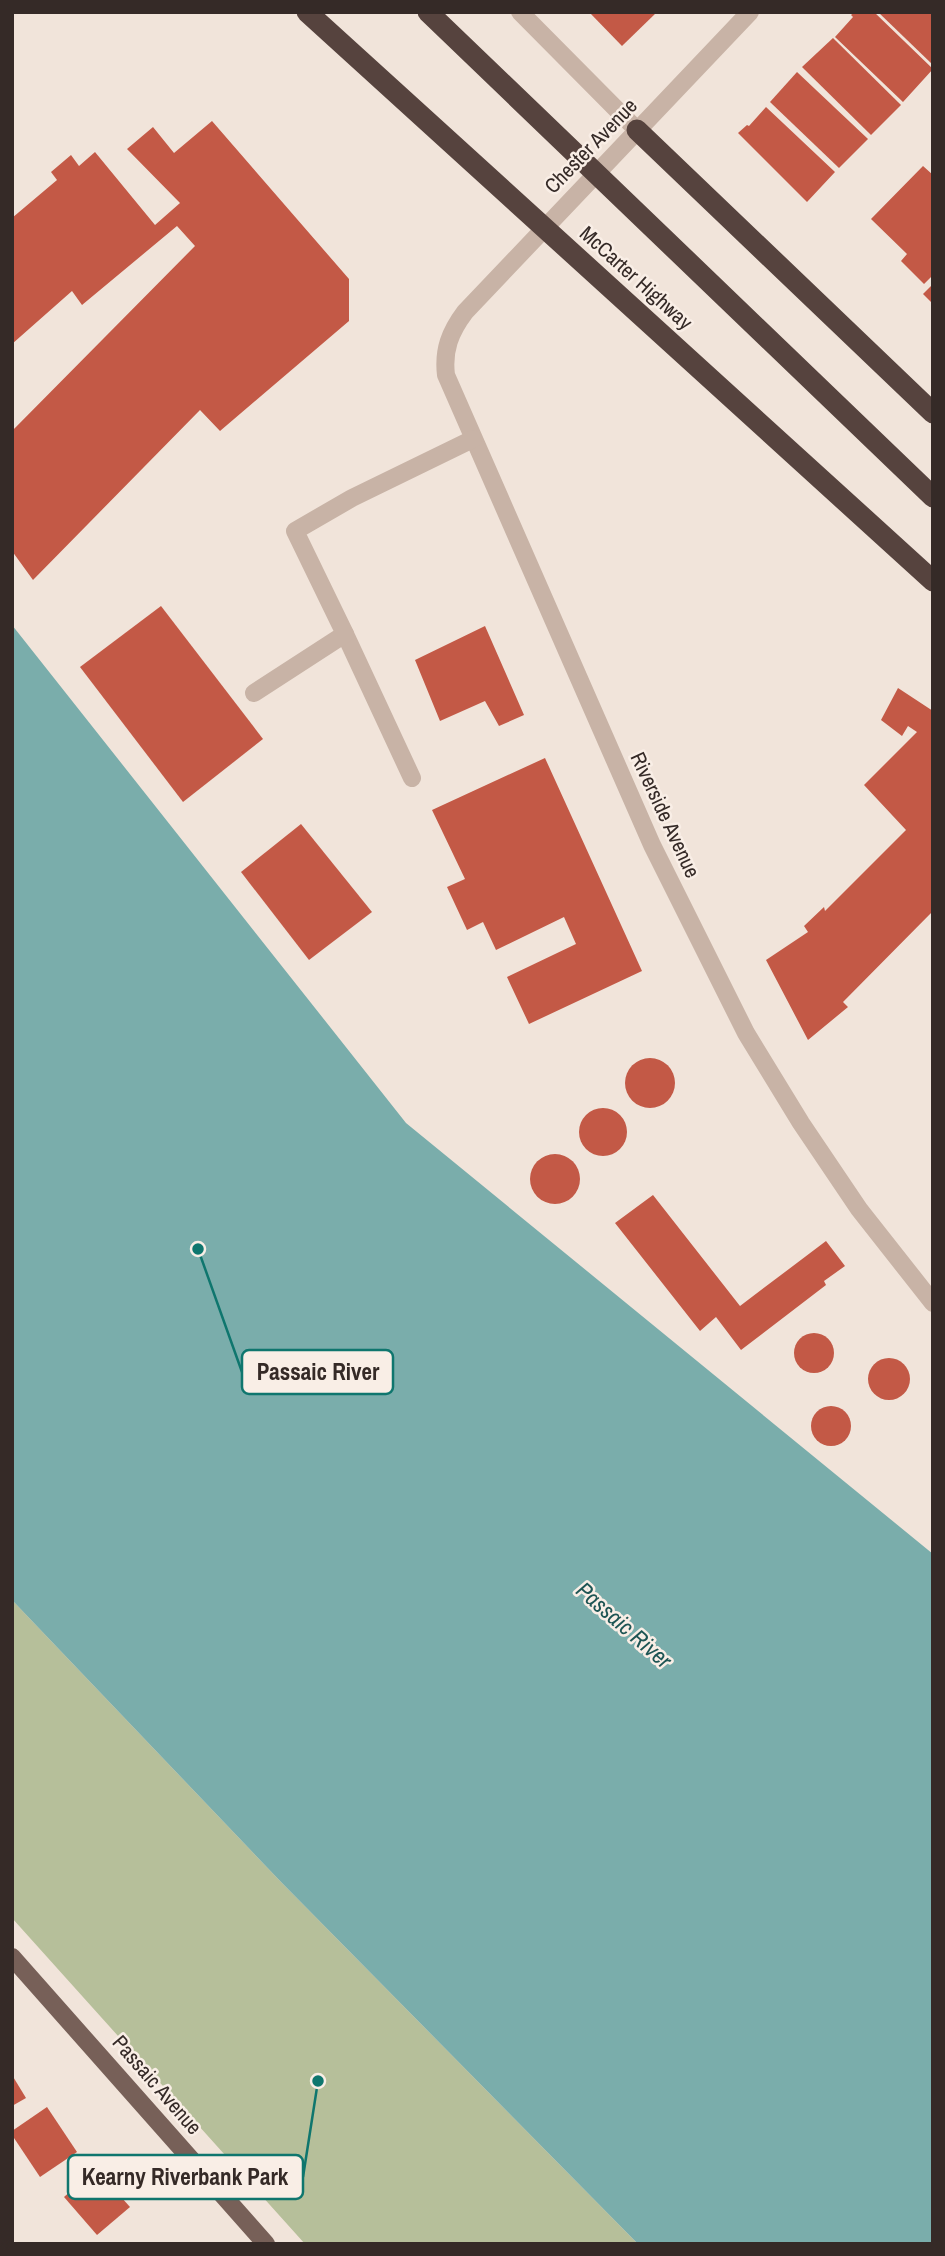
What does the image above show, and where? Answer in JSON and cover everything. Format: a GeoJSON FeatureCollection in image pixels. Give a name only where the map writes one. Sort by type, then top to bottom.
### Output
{"type":"FeatureCollection","features":[{"type":"Feature","properties":{"kind":"highway","name":"McCarter Highway"},"geometry":{"type":"LineString","coordinates":[[307,12],[933,581]]}},
{"type":"Feature","properties":{"kind":"highway"},"geometry":{"type":"LineString","coordinates":[[428,12],[933,497]]}},
{"type":"Feature","properties":{"kind":"highway"},"geometry":{"type":"LineString","coordinates":[[637,130],[933,413]]}},
{"type":"Feature","properties":{"kind":"main road","name":"Passaic Avenue"},"geometry":{"type":"LineString","coordinates":[[12,1957],[266,2244]]}},
{"type":"Feature","properties":{"kind":"street"},"geometry":{"type":"LineString","coordinates":[[520,12],[637,130]]}},
{"type":"Feature","properties":{"kind":"street","name":"Chester Avenue"},"geometry":{"type":"LineString","coordinates":[[465,312],[750,12]]}},
{"type":"Feature","properties":{"kind":"street","name":"Riverside Avenue"},"geometry":{"type":"LineString","coordinates":[[465,312],[447,342],[444,359],[446,375],[652,845],[746,1032],[801,1122],[859,1209],[933,1303]]}},
{"type":"Feature","properties":{"kind":"street"},"geometry":{"type":"LineString","coordinates":[[412,778],[295,531],[352,498],[474,439]]}},
{"type":"Feature","properties":{"kind":"street"},"geometry":{"type":"LineString","coordinates":[[254,693],[345,634]]}},
{"type":"Feature","properties":{"kind":"green space"},"geometry":{"type":"Polygon","coordinates":[[[12,1600],[282,1883],[638,2244],[305,2244],[12,1918],[12,1600]]]}},
{"type":"Feature","properties":{"kind":"water"},"geometry":{"type":"Polygon","coordinates":[[[12,625],[406,1123],[933,1554],[933,2244],[638,2244],[282,1883],[12,1600],[12,625]]]}},
{"type":"Feature","properties":{"kind":"building"},"geometry":{"type":"Polygon","coordinates":[[[589,12],[657,12],[622,46],[589,12]]]}},
{"type":"Feature","properties":{"kind":"building"},"geometry":{"type":"Polygon","coordinates":[[[854,12],[874,12],[933,69],[903,102],[835,37],[853,17],[851,15],[854,12]]]}},
{"type":"Feature","properties":{"kind":"building"},"geometry":{"type":"Polygon","coordinates":[[[878,12],[933,12],[933,65],[878,12]]]}},
{"type":"Feature","properties":{"kind":"building"},"geometry":{"type":"Polygon","coordinates":[[[833,38],[901,105],[871,135],[802,67],[833,38]]]}},
{"type":"Feature","properties":{"kind":"building"},"geometry":{"type":"Polygon","coordinates":[[[797,72],[868,139],[839,168],[770,102],[797,72]]]}},
{"type":"Feature","properties":{"kind":"building"},"geometry":{"type":"Polygon","coordinates":[[[766,107],[835,172],[807,202],[738,133],[749,126],[766,107]]]}},
{"type":"Feature","properties":{"kind":"building"},"geometry":{"type":"Polygon","coordinates":[[[212,121],[349,279],[349,321],[220,431],[200,410],[33,580],[12,551],[12,431],[195,246],[177,226],[82,305],[72,291],[12,344],[12,218],[57,180],[51,172],[71,155],[79,166],[95,152],[155,225],[180,203],[127,149],[153,127],[174,153],[212,121]]]}},
{"type":"Feature","properties":{"kind":"building"},"geometry":{"type":"Polygon","coordinates":[[[923,166],[933,175],[933,275],[924,284],[901,261],[907,254],[871,219],[923,166]]]}},
{"type":"Feature","properties":{"kind":"building"},"geometry":{"type":"Polygon","coordinates":[[[933,284],[933,304],[923,294],[933,284]]]}},
{"type":"Feature","properties":{"kind":"building"},"geometry":{"type":"Polygon","coordinates":[[[161,606],[263,739],[183,802],[80,667],[161,606]]]}},
{"type":"Feature","properties":{"kind":"building"},"geometry":{"type":"Polygon","coordinates":[[[485,626],[524,715],[499,726],[485,701],[440,721],[415,660],[485,626]]]}},
{"type":"Feature","properties":{"kind":"building"},"geometry":{"type":"Polygon","coordinates":[[[898,688],[933,711],[933,911],[843,1002],[848,1007],[808,1040],[766,960],[808,932],[804,926],[824,907],[825,911],[906,830],[864,785],[917,732],[908,726],[902,736],[881,720],[898,688]]]}},
{"type":"Feature","properties":{"kind":"building"},"geometry":{"type":"Polygon","coordinates":[[[545,758],[642,971],[529,1024],[507,977],[576,944],[564,917],[496,950],[483,922],[467,930],[447,887],[465,879],[432,810],[545,758]]]}},
{"type":"Feature","properties":{"kind":"building"},"geometry":{"type":"Polygon","coordinates":[[[301,824],[372,912],[309,960],[241,872],[301,824]]]}},
{"type":"Feature","properties":{"kind":"building"},"geometry":{"type":"Polygon","coordinates":[[[650,1058],[668,1065],[675,1083],[668,1101],[650,1108],[632,1101],[625,1083],[632,1065],[650,1058]]]}},
{"type":"Feature","properties":{"kind":"building"},"geometry":{"type":"Polygon","coordinates":[[[603,1108],[620,1115],[627,1132],[620,1149],[603,1156],[586,1149],[579,1132],[586,1115],[603,1108]]]}},
{"type":"Feature","properties":{"kind":"building"},"geometry":{"type":"Polygon","coordinates":[[[545,1155],[565,1155],[579,1169],[579,1189],[565,1203],[545,1203],[531,1189],[531,1169],[545,1155]]]}},
{"type":"Feature","properties":{"kind":"building"},"geometry":{"type":"Polygon","coordinates":[[[653,1195],[740,1306],[826,1241],[845,1266],[824,1281],[826,1285],[741,1350],[716,1317],[700,1331],[615,1223],[653,1195]]]}},
{"type":"Feature","properties":{"kind":"building"},"geometry":{"type":"Polygon","coordinates":[[[814,1333],[822,1334],[828,1339],[833,1345],[833,1361],[828,1367],[822,1372],[814,1373],[806,1372],[800,1367],[795,1361],[794,1353],[795,1345],[800,1339],[806,1334],[814,1333]]]}},
{"type":"Feature","properties":{"kind":"building"},"geometry":{"type":"Polygon","coordinates":[[[889,1358],[904,1364],[910,1379],[904,1394],[889,1400],[874,1394],[868,1379],[874,1364],[889,1358]]]}},
{"type":"Feature","properties":{"kind":"building"},"geometry":{"type":"Polygon","coordinates":[[[831,1406],[839,1407],[845,1412],[850,1418],[850,1434],[845,1440],[839,1445],[831,1446],[823,1445],[817,1440],[812,1434],[811,1426],[812,1418],[817,1412],[823,1407],[831,1406]]]}},
{"type":"Feature","properties":{"kind":"building"},"geometry":{"type":"Polygon","coordinates":[[[12,2075],[26,2098],[12,2106],[12,2075]]]}},
{"type":"Feature","properties":{"kind":"building"},"geometry":{"type":"Polygon","coordinates":[[[47,2107],[77,2152],[40,2177],[12,2131],[47,2107]]]}},
{"type":"Feature","properties":{"kind":"building"},"geometry":{"type":"Polygon","coordinates":[[[96,2169],[130,2207],[97,2235],[64,2197],[96,2169]]]}},
{"type":"Feature","properties":{"kind":"place","name":"Passaic River"},"geometry":{"type":"Point","coordinates":[198,1249]}},
{"type":"Feature","properties":{"kind":"place","name":"Kearny Riverbank Park"},"geometry":{"type":"Point","coordinates":[318,2081]}}]}
